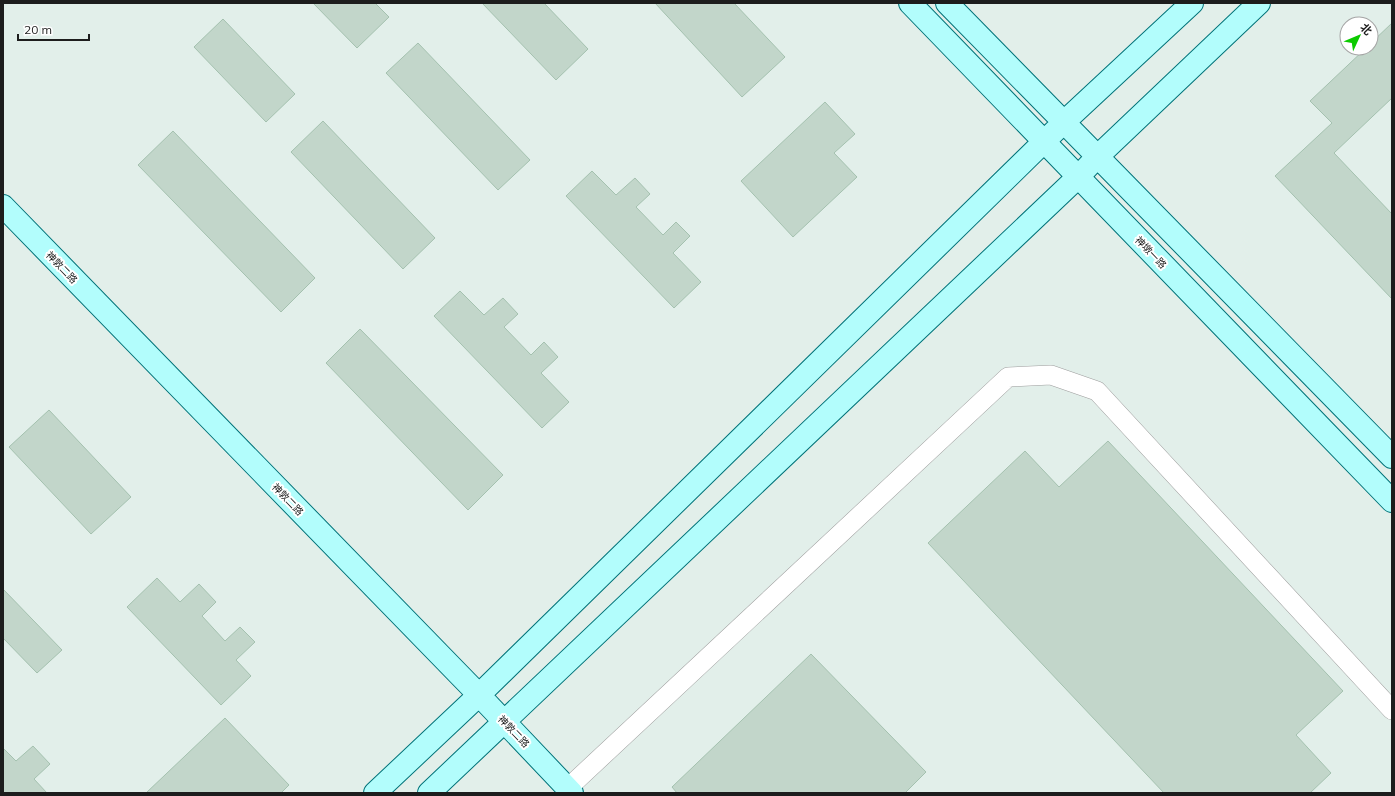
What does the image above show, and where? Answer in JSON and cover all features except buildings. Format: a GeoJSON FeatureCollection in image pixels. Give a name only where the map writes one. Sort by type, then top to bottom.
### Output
{"type":"FeatureCollection","features":[{"type":"Feature","properties":{"kind":"street","name":"神墩一路"},"geometry":{"type":"LineString","coordinates":[[910,3],[1392,501]]}},
{"type":"Feature","properties":{"kind":"street"},"geometry":{"type":"LineString","coordinates":[[947,3],[1392,457]]}},
{"type":"Feature","properties":{"kind":"street"},"geometry":{"type":"LineString","coordinates":[[375,793],[479,695],[1063,123],[1192,3]]}},
{"type":"Feature","properties":{"kind":"street"},"geometry":{"type":"LineString","coordinates":[[429,793],[1078,177],[1097,157],[1259,3]]}},
{"type":"Feature","properties":{"kind":"street","name":"神敦二路"},"geometry":{"type":"LineString","coordinates":[[3,206],[570,790]]}},
{"type":"Feature","properties":{"kind":"street"},"geometry":{"type":"LineString","coordinates":[[570,790],[1008,378],[1051,375],[1097,391],[1392,710]]}}]}
